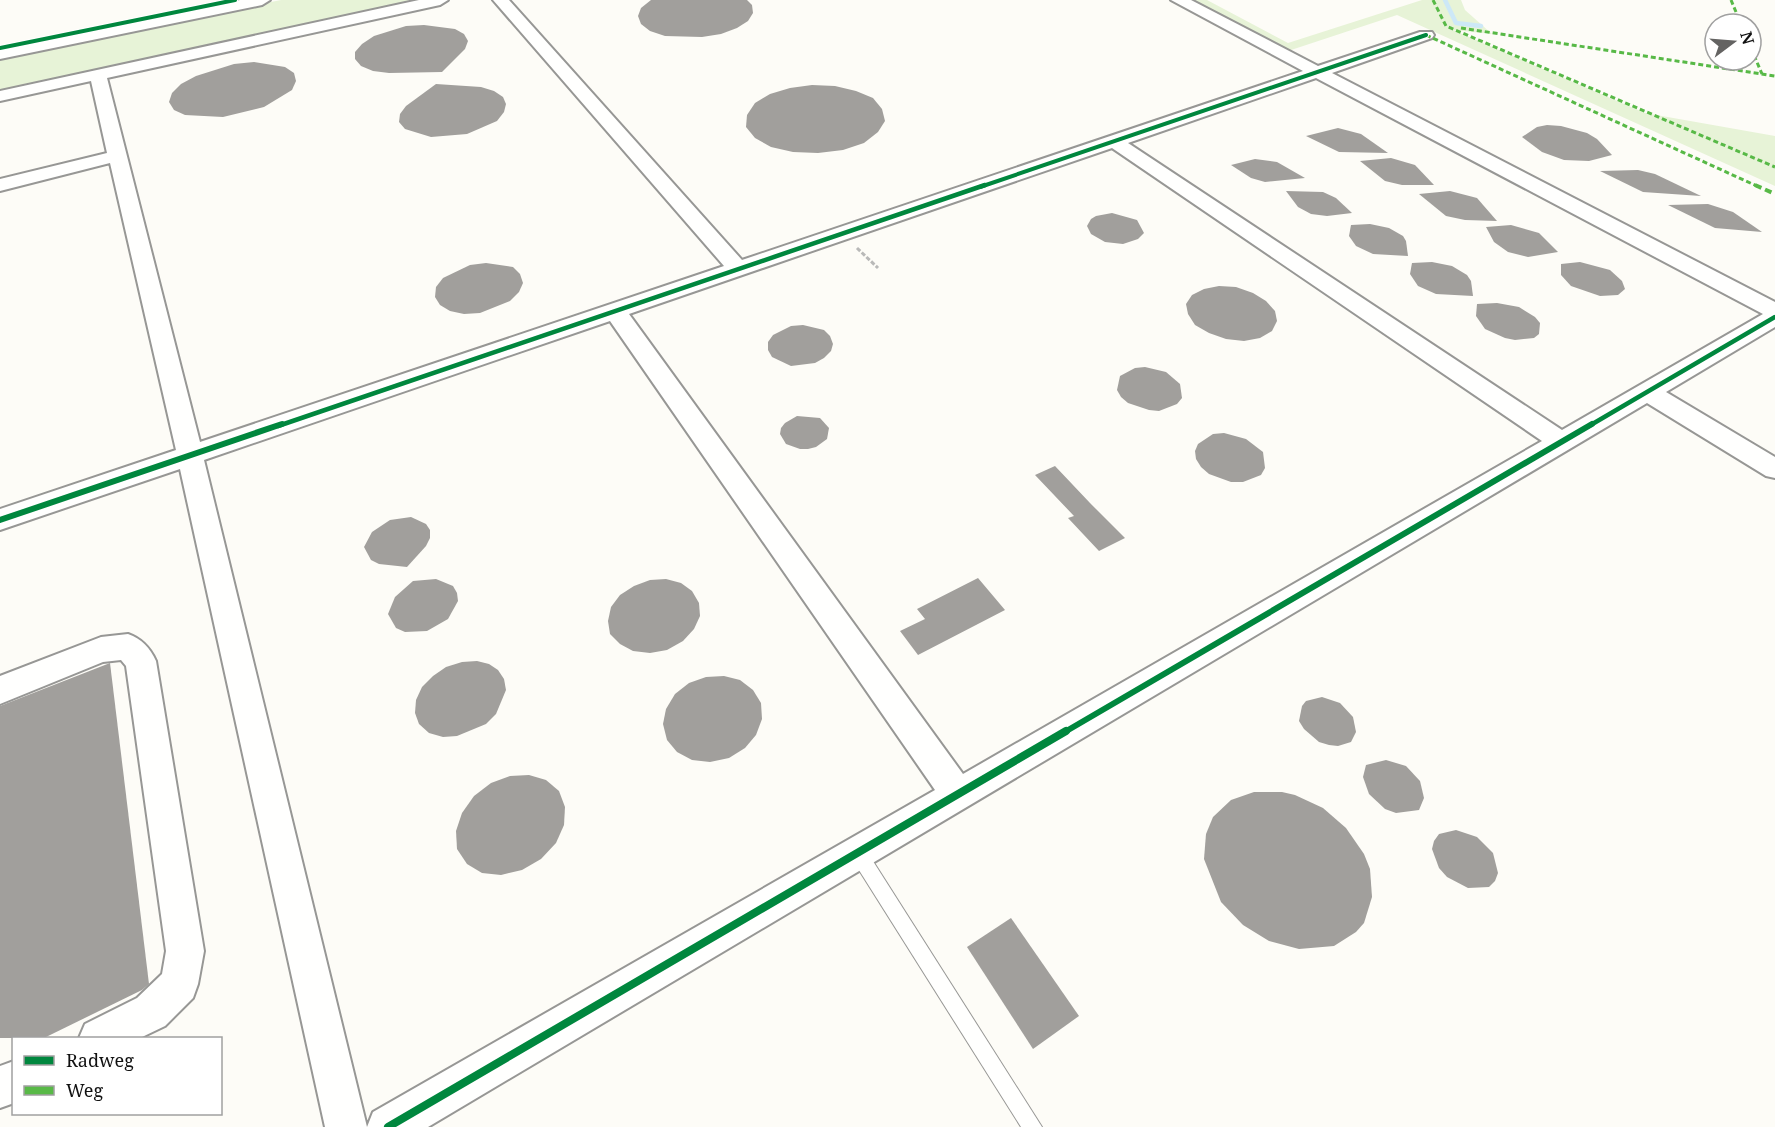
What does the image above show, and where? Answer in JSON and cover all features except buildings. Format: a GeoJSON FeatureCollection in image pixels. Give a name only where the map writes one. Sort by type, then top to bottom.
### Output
{"type":"FeatureCollection","features":[{"type":"Feature","properties":{"kind":"street"},"geometry":{"type":"LineString","coordinates":[[0,54],[262,0]]}},
{"type":"Feature","properties":{"kind":"street"},"geometry":{"type":"LineString","coordinates":[[0,96],[440,0]]}},
{"type":"Feature","properties":{"kind":"street"},"geometry":{"type":"LineString","coordinates":[[501,0],[738,269]]}},
{"type":"Feature","properties":{"kind":"street"},"geometry":{"type":"LineString","coordinates":[[1179,0],[1775,311]]}},
{"type":"Feature","properties":{"kind":"street"},"geometry":{"type":"LineString","coordinates":[[0,520],[1426,34]]}},
{"type":"Feature","properties":{"kind":"street"},"geometry":{"type":"LineString","coordinates":[[98,75],[190,456],[346,1127]]}},
{"type":"Feature","properties":{"kind":"street"},"geometry":{"type":"LineString","coordinates":[[1113,141],[1562,441]]}},
{"type":"Feature","properties":{"kind":"street"},"geometry":{"type":"LineString","coordinates":[[0,185],[117,156]]}},
{"type":"Feature","properties":{"kind":"street"},"geometry":{"type":"LineString","coordinates":[[615,311],[958,794]]}},
{"type":"Feature","properties":{"kind":"street"},"geometry":{"type":"LineString","coordinates":[[388,1127],[1775,317]]}},
{"type":"Feature","properties":{"kind":"street"},"geometry":{"type":"LineString","coordinates":[[1648,392],[1775,469]]}},
{"type":"Feature","properties":{"kind":"street"},"geometry":{"type":"LineString","coordinates":[[0,690],[101,650],[128,647],[141,661],[185,951],[180,984],[151,1012],[101,1037]]}},
{"type":"Feature","properties":{"kind":"lane"},"geometry":{"type":"LineString","coordinates":[[858,853],[1032,1127]]}},
{"type":"Feature","properties":{"kind":"path"},"geometry":{"type":"LineString","coordinates":[[854,245],[878,268]]}},
{"type":"Feature","properties":{"kind":"green space"},"geometry":{"type":"Polygon","coordinates":[[[281,0],[419,0],[0,90],[0,58],[281,0]]]}},
{"type":"Feature","properties":{"kind":"green space"},"geometry":{"type":"Polygon","coordinates":[[[1193,0],[1207,0],[1288,43],[1422,0],[1461,0],[1465,10],[1492,34],[1453,30],[1645,113],[1775,136],[1775,186],[1397,15],[1288,51],[1193,0]]]}},
{"type":"Feature","properties":{"kind":"waterway"},"geometry":{"type":"LineString","coordinates":[[1445,0],[1456,23],[1481,26]]}},
{"type":"Feature","properties":{"kind":"marked path"},"geometry":{"type":"LineString","coordinates":[[1433,0],[1446,26],[1775,167]]}},
{"type":"Feature","properties":{"kind":"marked path"},"geometry":{"type":"LineString","coordinates":[[1731,0],[1736,12]]}},
{"type":"Feature","properties":{"kind":"marked path"},"geometry":{"type":"LineString","coordinates":[[1461,28],[1775,76]]}},
{"type":"Feature","properties":{"kind":"marked path"},"geometry":{"type":"LineString","coordinates":[[1426,35],[1775,194]]}},
{"type":"Feature","properties":{"kind":"cycle path"},"geometry":{"type":"LineString","coordinates":[[0,48],[235,0]]}},
{"type":"Feature","properties":{"kind":"cycle path"},"geometry":{"type":"LineString","coordinates":[[0,520],[1426,35]]}},
{"type":"Feature","properties":{"kind":"cycle path"},"geometry":{"type":"LineString","coordinates":[[388,1127],[1775,317]]}}]}
